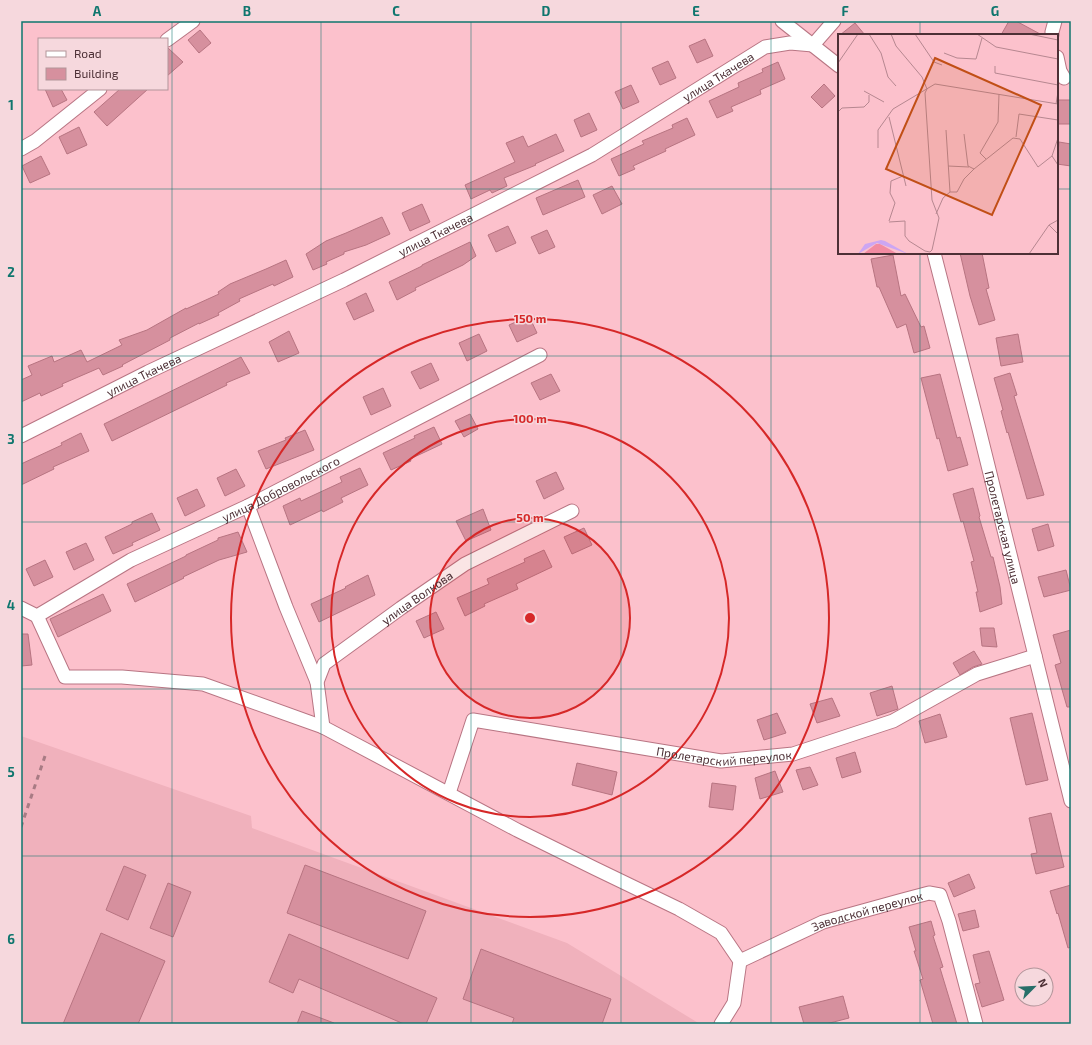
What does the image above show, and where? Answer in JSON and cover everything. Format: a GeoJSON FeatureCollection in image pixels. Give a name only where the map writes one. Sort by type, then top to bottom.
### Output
{"type":"FeatureCollection","features":[{"type":"Feature","properties":{"kind":"street"},"geometry":{"type":"LineString","coordinates":[[168,39],[193,21]]}},
{"type":"Feature","properties":{"kind":"street"},"geometry":{"type":"LineString","coordinates":[[782,21],[838,65]]}},
{"type":"Feature","properties":{"kind":"street"},"geometry":{"type":"LineString","coordinates":[[813,46],[834,21]]}},
{"type":"Feature","properties":{"kind":"street"},"geometry":{"type":"LineString","coordinates":[[1052,34],[1055,21]]}},
{"type":"Feature","properties":{"kind":"street","name":"улица Ткачева"},"geometry":{"type":"LineString","coordinates":[[21,436],[148,372],[344,280],[592,155],[765,47],[790,43],[813,46]]}},
{"type":"Feature","properties":{"kind":"street"},"geometry":{"type":"LineString","coordinates":[[1058,62],[1060,71],[1064,78]]}},
{"type":"Feature","properties":{"kind":"street"},"geometry":{"type":"LineString","coordinates":[[21,149],[35,141],[99,90]]}},
{"type":"Feature","properties":{"kind":"street","name":"Пролетарская улица"},"geometry":{"type":"LineString","coordinates":[[934,254],[978,422],[1071,801]]}},
{"type":"Feature","properties":{"kind":"street","name":"улица Добровольского"},"geometry":{"type":"LineString","coordinates":[[37,616],[131,560],[248,506],[540,355]]}},
{"type":"Feature","properties":{"kind":"street"},"geometry":{"type":"LineString","coordinates":[[248,506],[286,607],[317,682]]}},
{"type":"Feature","properties":{"kind":"street","name":"улица Волкова"},"geometry":{"type":"LineString","coordinates":[[323,727],[317,682],[324,664],[465,564],[572,511]]}},
{"type":"Feature","properties":{"kind":"street"},"geometry":{"type":"LineString","coordinates":[[21,608],[37,616],[65,677],[122,677],[203,684],[323,727],[517,830],[679,909],[721,933],[740,962],[734,1003],[721,1024]]}},
{"type":"Feature","properties":{"kind":"street","name":"Пролетарский переулок"},"geometry":{"type":"LineString","coordinates":[[449,793],[473,720],[721,761],[793,754],[893,720],[977,674],[1035,656]]}},
{"type":"Feature","properties":{"kind":"street","name":"Заводской переулок"},"geometry":{"type":"LineString","coordinates":[[740,962],[823,922],[929,893],[940,895],[949,921],[976,1024]]}},
{"type":"Feature","properties":{"kind":"shaded area"},"geometry":{"type":"Polygon","coordinates":[[[21,736],[251,816],[252,828],[567,943],[700,1024],[21,1024],[21,736]]]}},
{"type":"Feature","properties":{"kind":"building"},"geometry":{"type":"Polygon","coordinates":[[[1009,21],[1016,21],[1040,34],[1002,34],[1009,21]]]}},
{"type":"Feature","properties":{"kind":"building"},"geometry":{"type":"Polygon","coordinates":[[[855,23],[864,34],[841,34],[855,23]]]}},
{"type":"Feature","properties":{"kind":"building"},"geometry":{"type":"Polygon","coordinates":[[[200,30],[211,43],[199,53],[188,40],[200,30]]]}},
{"type":"Feature","properties":{"kind":"building"},"geometry":{"type":"Polygon","coordinates":[[[705,39],[713,56],[697,63],[689,46],[705,39]]]}},
{"type":"Feature","properties":{"kind":"building"},"geometry":{"type":"Polygon","coordinates":[[[168,48],[183,62],[168,75],[168,48]]]}},
{"type":"Feature","properties":{"kind":"building"},"geometry":{"type":"Polygon","coordinates":[[[668,61],[676,78],[660,85],[652,68],[668,61]]]}},
{"type":"Feature","properties":{"kind":"building"},"geometry":{"type":"Polygon","coordinates":[[[778,62],[785,79],[760,90],[761,94],[731,107],[733,111],[717,118],[709,101],[739,87],[738,83],[763,72],[762,69],[778,62]]]}},
{"type":"Feature","properties":{"kind":"building"},"geometry":{"type":"Polygon","coordinates":[[[824,84],[835,96],[822,108],[811,97],[824,84]]]}},
{"type":"Feature","properties":{"kind":"building"},"geometry":{"type":"Polygon","coordinates":[[[631,85],[639,102],[623,109],[615,92],[631,85]]]}},
{"type":"Feature","properties":{"kind":"building"},"geometry":{"type":"Polygon","coordinates":[[[45,90],[62,90],[67,100],[53,107],[45,90]]]}},
{"type":"Feature","properties":{"kind":"building"},"geometry":{"type":"Polygon","coordinates":[[[119,90],[147,90],[107,126],[94,112],[119,90]]]}},
{"type":"Feature","properties":{"kind":"building"},"geometry":{"type":"Polygon","coordinates":[[[1058,100],[1071,100],[1071,124],[1058,124],[1058,100]]]}},
{"type":"Feature","properties":{"kind":"building"},"geometry":{"type":"Polygon","coordinates":[[[589,113],[597,130],[581,137],[574,120],[589,113]]]}},
{"type":"Feature","properties":{"kind":"building"},"geometry":{"type":"Polygon","coordinates":[[[687,118],[695,135],[665,149],[666,151],[633,166],[635,169],[619,176],[611,159],[644,144],[642,141],[673,128],[672,125],[687,118]]]}},
{"type":"Feature","properties":{"kind":"building"},"geometry":{"type":"Polygon","coordinates":[[[79,127],[87,145],[67,154],[59,137],[79,127]]]}},
{"type":"Feature","properties":{"kind":"building"},"geometry":{"type":"Polygon","coordinates":[[[556,134],[564,151],[535,164],[536,165],[504,178],[507,186],[492,193],[490,190],[471,199],[465,185],[515,162],[506,143],[523,136],[528,147],[556,134]]]}},
{"type":"Feature","properties":{"kind":"building"},"geometry":{"type":"Polygon","coordinates":[[[1059,142],[1071,144],[1071,166],[1058,164],[1059,142]]]}},
{"type":"Feature","properties":{"kind":"building"},"geometry":{"type":"Polygon","coordinates":[[[41,156],[50,174],[30,183],[22,166],[41,156]]]}},
{"type":"Feature","properties":{"kind":"building"},"geometry":{"type":"Polygon","coordinates":[[[578,180],[585,197],[543,215],[536,198],[578,180]]]}},
{"type":"Feature","properties":{"kind":"building"},"geometry":{"type":"Polygon","coordinates":[[[612,186],[622,204],[602,214],[593,195],[612,186]]]}},
{"type":"Feature","properties":{"kind":"building"},"geometry":{"type":"Polygon","coordinates":[[[422,204],[430,222],[410,231],[402,213],[422,204]]]}},
{"type":"Feature","properties":{"kind":"building"},"geometry":{"type":"Polygon","coordinates":[[[382,217],[390,234],[366,245],[344,252],[344,254],[326,262],[327,264],[313,270],[306,254],[326,241],[382,217]]]}},
{"type":"Feature","properties":{"kind":"building"},"geometry":{"type":"Polygon","coordinates":[[[508,226],[516,243],[496,252],[488,235],[508,226]]]}},
{"type":"Feature","properties":{"kind":"building"},"geometry":{"type":"Polygon","coordinates":[[[547,230],[555,247],[539,254],[531,237],[547,230]]]}},
{"type":"Feature","properties":{"kind":"building"},"geometry":{"type":"Polygon","coordinates":[[[470,242],[476,256],[463,265],[415,288],[416,290],[397,300],[389,282],[470,242]]]}},
{"type":"Feature","properties":{"kind":"building"},"geometry":{"type":"Polygon","coordinates":[[[960,254],[982,254],[989,288],[986,289],[995,320],[979,325],[970,296],[960,254]]]}},
{"type":"Feature","properties":{"kind":"building"},"geometry":{"type":"Polygon","coordinates":[[[893,255],[901,296],[905,294],[921,327],[924,326],[930,348],[914,353],[906,324],[897,328],[879,287],[877,287],[871,259],[893,255]]]}},
{"type":"Feature","properties":{"kind":"building"},"geometry":{"type":"Polygon","coordinates":[[[286,260],[293,277],[239,299],[240,301],[218,313],[219,315],[199,323],[170,338],[170,340],[122,365],[123,366],[103,375],[99,368],[62,384],[63,386],[41,396],[40,393],[21,402],[21,380],[32,375],[28,366],[52,356],[54,362],[81,350],[87,362],[122,345],[119,340],[147,330],[186,308],[219,294],[218,292],[230,284],[286,260]]]}},
{"type":"Feature","properties":{"kind":"building"},"geometry":{"type":"Polygon","coordinates":[[[366,293],[374,311],[354,320],[346,303],[366,293]]]}},
{"type":"Feature","properties":{"kind":"building"},"geometry":{"type":"Polygon","coordinates":[[[529,316],[537,333],[517,342],[509,325],[529,316]]]}},
{"type":"Feature","properties":{"kind":"building"},"geometry":{"type":"Polygon","coordinates":[[[289,331],[299,353],[278,362],[269,342],[289,331]]]}},
{"type":"Feature","properties":{"kind":"building"},"geometry":{"type":"Polygon","coordinates":[[[479,334],[487,351],[467,361],[459,343],[479,334]]]}},
{"type":"Feature","properties":{"kind":"building"},"geometry":{"type":"Polygon","coordinates":[[[1018,334],[1023,362],[1001,366],[996,338],[1018,334]]]}},
{"type":"Feature","properties":{"kind":"building"},"geometry":{"type":"Polygon","coordinates":[[[241,357],[250,373],[226,383],[227,385],[112,441],[104,424],[241,357]]]}},
{"type":"Feature","properties":{"kind":"building"},"geometry":{"type":"Polygon","coordinates":[[[431,363],[439,380],[420,389],[411,372],[431,363]]]}},
{"type":"Feature","properties":{"kind":"building"},"geometry":{"type":"Polygon","coordinates":[[[1010,373],[1017,395],[1014,396],[1044,495],[1027,499],[1001,411],[1003,410],[994,378],[1010,373]]]}},
{"type":"Feature","properties":{"kind":"building"},"geometry":{"type":"Polygon","coordinates":[[[551,374],[560,391],[540,400],[531,383],[551,374]]]}},
{"type":"Feature","properties":{"kind":"building"},"geometry":{"type":"Polygon","coordinates":[[[940,374],[957,438],[960,437],[968,465],[948,471],[939,438],[937,439],[921,378],[940,374]]]}},
{"type":"Feature","properties":{"kind":"building"},"geometry":{"type":"Polygon","coordinates":[[[383,388],[391,406],[371,415],[363,397],[383,388]]]}},
{"type":"Feature","properties":{"kind":"building"},"geometry":{"type":"Polygon","coordinates":[[[470,414],[478,429],[464,437],[455,421],[470,414]]]}},
{"type":"Feature","properties":{"kind":"building"},"geometry":{"type":"Polygon","coordinates":[[[434,427],[442,444],[391,470],[383,453],[434,427]]]}},
{"type":"Feature","properties":{"kind":"building"},"geometry":{"type":"Polygon","coordinates":[[[305,430],[314,450],[266,469],[258,451],[286,440],[285,438],[305,430]]]}},
{"type":"Feature","properties":{"kind":"building"},"geometry":{"type":"Polygon","coordinates":[[[81,433],[89,451],[53,467],[54,469],[21,485],[21,464],[62,445],[61,443],[81,433]]]}},
{"type":"Feature","properties":{"kind":"building"},"geometry":{"type":"Polygon","coordinates":[[[360,468],[368,485],[341,498],[343,502],[323,512],[322,510],[290,525],[283,506],[300,498],[301,501],[342,482],[340,477],[360,468]]]}},
{"type":"Feature","properties":{"kind":"building"},"geometry":{"type":"Polygon","coordinates":[[[236,469],[245,486],[225,496],[217,478],[236,469]]]}},
{"type":"Feature","properties":{"kind":"building"},"geometry":{"type":"Polygon","coordinates":[[[556,472],[564,489],[544,499],[536,481],[556,472]]]}},
{"type":"Feature","properties":{"kind":"building"},"geometry":{"type":"Polygon","coordinates":[[[973,488],[979,517],[991,557],[993,557],[1000,587],[1002,604],[980,612],[976,592],[978,592],[971,562],[974,561],[963,521],[961,522],[953,494],[973,488]]]}},
{"type":"Feature","properties":{"kind":"building"},"geometry":{"type":"Polygon","coordinates":[[[197,489],[205,506],[185,516],[177,498],[197,489]]]}},
{"type":"Feature","properties":{"kind":"building"},"geometry":{"type":"Polygon","coordinates":[[[483,509],[491,530],[466,541],[456,521],[483,509]]]}},
{"type":"Feature","properties":{"kind":"building"},"geometry":{"type":"Polygon","coordinates":[[[152,513],[160,530],[113,554],[105,537],[152,513]]]}},
{"type":"Feature","properties":{"kind":"building"},"geometry":{"type":"Polygon","coordinates":[[[1048,524],[1054,546],[1038,551],[1032,529],[1048,524]]]}},
{"type":"Feature","properties":{"kind":"building"},"geometry":{"type":"Polygon","coordinates":[[[584,528],[592,545],[572,554],[564,537],[584,528]]]}},
{"type":"Feature","properties":{"kind":"building"},"geometry":{"type":"Polygon","coordinates":[[[238,532],[247,552],[219,560],[135,602],[127,584],[218,540],[218,538],[238,532]]]}},
{"type":"Feature","properties":{"kind":"building"},"geometry":{"type":"Polygon","coordinates":[[[86,543],[94,560],[74,570],[66,552],[86,543]]]}},
{"type":"Feature","properties":{"kind":"building"},"geometry":{"type":"Polygon","coordinates":[[[544,550],[552,567],[516,584],[518,589],[484,604],[485,606],[465,616],[457,598],[489,584],[487,579],[525,562],[524,559],[544,550]]]}},
{"type":"Feature","properties":{"kind":"building"},"geometry":{"type":"Polygon","coordinates":[[[45,560],[53,577],[34,586],[26,569],[45,560]]]}},
{"type":"Feature","properties":{"kind":"building"},"geometry":{"type":"Polygon","coordinates":[[[1066,570],[1071,590],[1044,597],[1038,577],[1066,570]]]}},
{"type":"Feature","properties":{"kind":"building"},"geometry":{"type":"Polygon","coordinates":[[[368,575],[375,595],[319,622],[311,604],[346,588],[345,587],[368,575]]]}},
{"type":"Feature","properties":{"kind":"building"},"geometry":{"type":"Polygon","coordinates":[[[103,594],[111,611],[58,637],[50,619],[103,594]]]}},
{"type":"Feature","properties":{"kind":"building"},"geometry":{"type":"Polygon","coordinates":[[[436,612],[444,629],[424,638],[416,621],[436,612]]]}},
{"type":"Feature","properties":{"kind":"building"},"geometry":{"type":"Polygon","coordinates":[[[980,628],[994,628],[997,647],[982,646],[980,628]]]}},
{"type":"Feature","properties":{"kind":"building"},"geometry":{"type":"Polygon","coordinates":[[[1071,630],[1071,707],[1067,707],[1055,665],[1061,663],[1053,635],[1071,630]]]}},
{"type":"Feature","properties":{"kind":"building"},"geometry":{"type":"Polygon","coordinates":[[[21,634],[28,634],[32,665],[21,666],[21,634]]]}},
{"type":"Feature","properties":{"kind":"building"},"geometry":{"type":"Polygon","coordinates":[[[974,651],[982,664],[973,667],[960,675],[953,663],[974,651]]]}},
{"type":"Feature","properties":{"kind":"building"},"geometry":{"type":"Polygon","coordinates":[[[892,686],[898,709],[877,716],[870,693],[892,686]]]}},
{"type":"Feature","properties":{"kind":"building"},"geometry":{"type":"Polygon","coordinates":[[[832,698],[840,716],[817,723],[810,704],[832,698]]]}},
{"type":"Feature","properties":{"kind":"building"},"geometry":{"type":"Polygon","coordinates":[[[777,713],[786,733],[764,740],[757,720],[777,713]]]}},
{"type":"Feature","properties":{"kind":"building"},"geometry":{"type":"Polygon","coordinates":[[[1032,713],[1048,780],[1026,785],[1010,718],[1032,713]]]}},
{"type":"Feature","properties":{"kind":"building"},"geometry":{"type":"Polygon","coordinates":[[[940,714],[947,737],[925,743],[919,721],[940,714]]]}},
{"type":"Feature","properties":{"kind":"building"},"geometry":{"type":"Polygon","coordinates":[[[855,752],[861,772],[842,778],[836,758],[855,752]]]}},
{"type":"Feature","properties":{"kind":"building"},"geometry":{"type":"Polygon","coordinates":[[[577,763],[617,772],[612,795],[572,785],[577,763]]]}},
{"type":"Feature","properties":{"kind":"building"},"geometry":{"type":"Polygon","coordinates":[[[810,767],[818,785],[803,790],[796,770],[810,767]]]}},
{"type":"Feature","properties":{"kind":"building"},"geometry":{"type":"Polygon","coordinates":[[[775,771],[783,792],[760,799],[755,778],[775,771]]]}},
{"type":"Feature","properties":{"kind":"building"},"geometry":{"type":"Polygon","coordinates":[[[712,783],[736,786],[733,810],[709,807],[712,783]]]}},
{"type":"Feature","properties":{"kind":"building"},"geometry":{"type":"Polygon","coordinates":[[[1051,813],[1064,867],[1036,874],[1031,854],[1037,853],[1029,818],[1051,813]]]}},
{"type":"Feature","properties":{"kind":"building"},"geometry":{"type":"Polygon","coordinates":[[[305,865],[426,911],[408,959],[287,913],[305,865]]]}},
{"type":"Feature","properties":{"kind":"building"},"geometry":{"type":"Polygon","coordinates":[[[124,866],[146,875],[128,920],[106,910],[124,866]]]}},
{"type":"Feature","properties":{"kind":"building"},"geometry":{"type":"Polygon","coordinates":[[[969,874],[975,888],[954,897],[948,883],[969,874]]]}},
{"type":"Feature","properties":{"kind":"building"},"geometry":{"type":"Polygon","coordinates":[[[168,883],[191,892],[173,937],[150,928],[168,883]]]}},
{"type":"Feature","properties":{"kind":"building"},"geometry":{"type":"Polygon","coordinates":[[[1071,885],[1071,947],[1068,948],[1050,891],[1071,885]]]}},
{"type":"Feature","properties":{"kind":"building"},"geometry":{"type":"Polygon","coordinates":[[[975,910],[979,927],[963,931],[958,914],[975,910]]]}},
{"type":"Feature","properties":{"kind":"building"},"geometry":{"type":"Polygon","coordinates":[[[931,921],[935,935],[933,936],[943,967],[940,968],[957,1024],[933,1024],[920,980],[923,979],[914,951],[916,951],[909,927],[931,921]]]}},
{"type":"Feature","properties":{"kind":"building"},"geometry":{"type":"Polygon","coordinates":[[[101,933],[165,961],[138,1024],[63,1024],[101,933]]]}},
{"type":"Feature","properties":{"kind":"building"},"geometry":{"type":"Polygon","coordinates":[[[289,934],[437,998],[426,1024],[404,1024],[299,979],[293,993],[269,982],[289,934]]]}},
{"type":"Feature","properties":{"kind":"building"},"geometry":{"type":"Polygon","coordinates":[[[481,949],[611,999],[602,1024],[512,1024],[514,1018],[463,999],[481,949]]]}},
{"type":"Feature","properties":{"kind":"building"},"geometry":{"type":"Polygon","coordinates":[[[989,951],[1004,1000],[982,1007],[975,984],[980,983],[973,955],[989,951]]]}},
{"type":"Feature","properties":{"kind":"building"},"geometry":{"type":"Polygon","coordinates":[[[843,996],[849,1018],[826,1024],[804,1024],[799,1007],[843,996]]]}},
{"type":"Feature","properties":{"kind":"building"},"geometry":{"type":"Polygon","coordinates":[[[302,1011],[334,1023],[334,1024],[297,1024],[302,1011]]]}},
{"type":"Feature","properties":{"kind":"railway"},"geometry":{"type":"LineString","coordinates":[[21,827],[45,756]]}}]}
